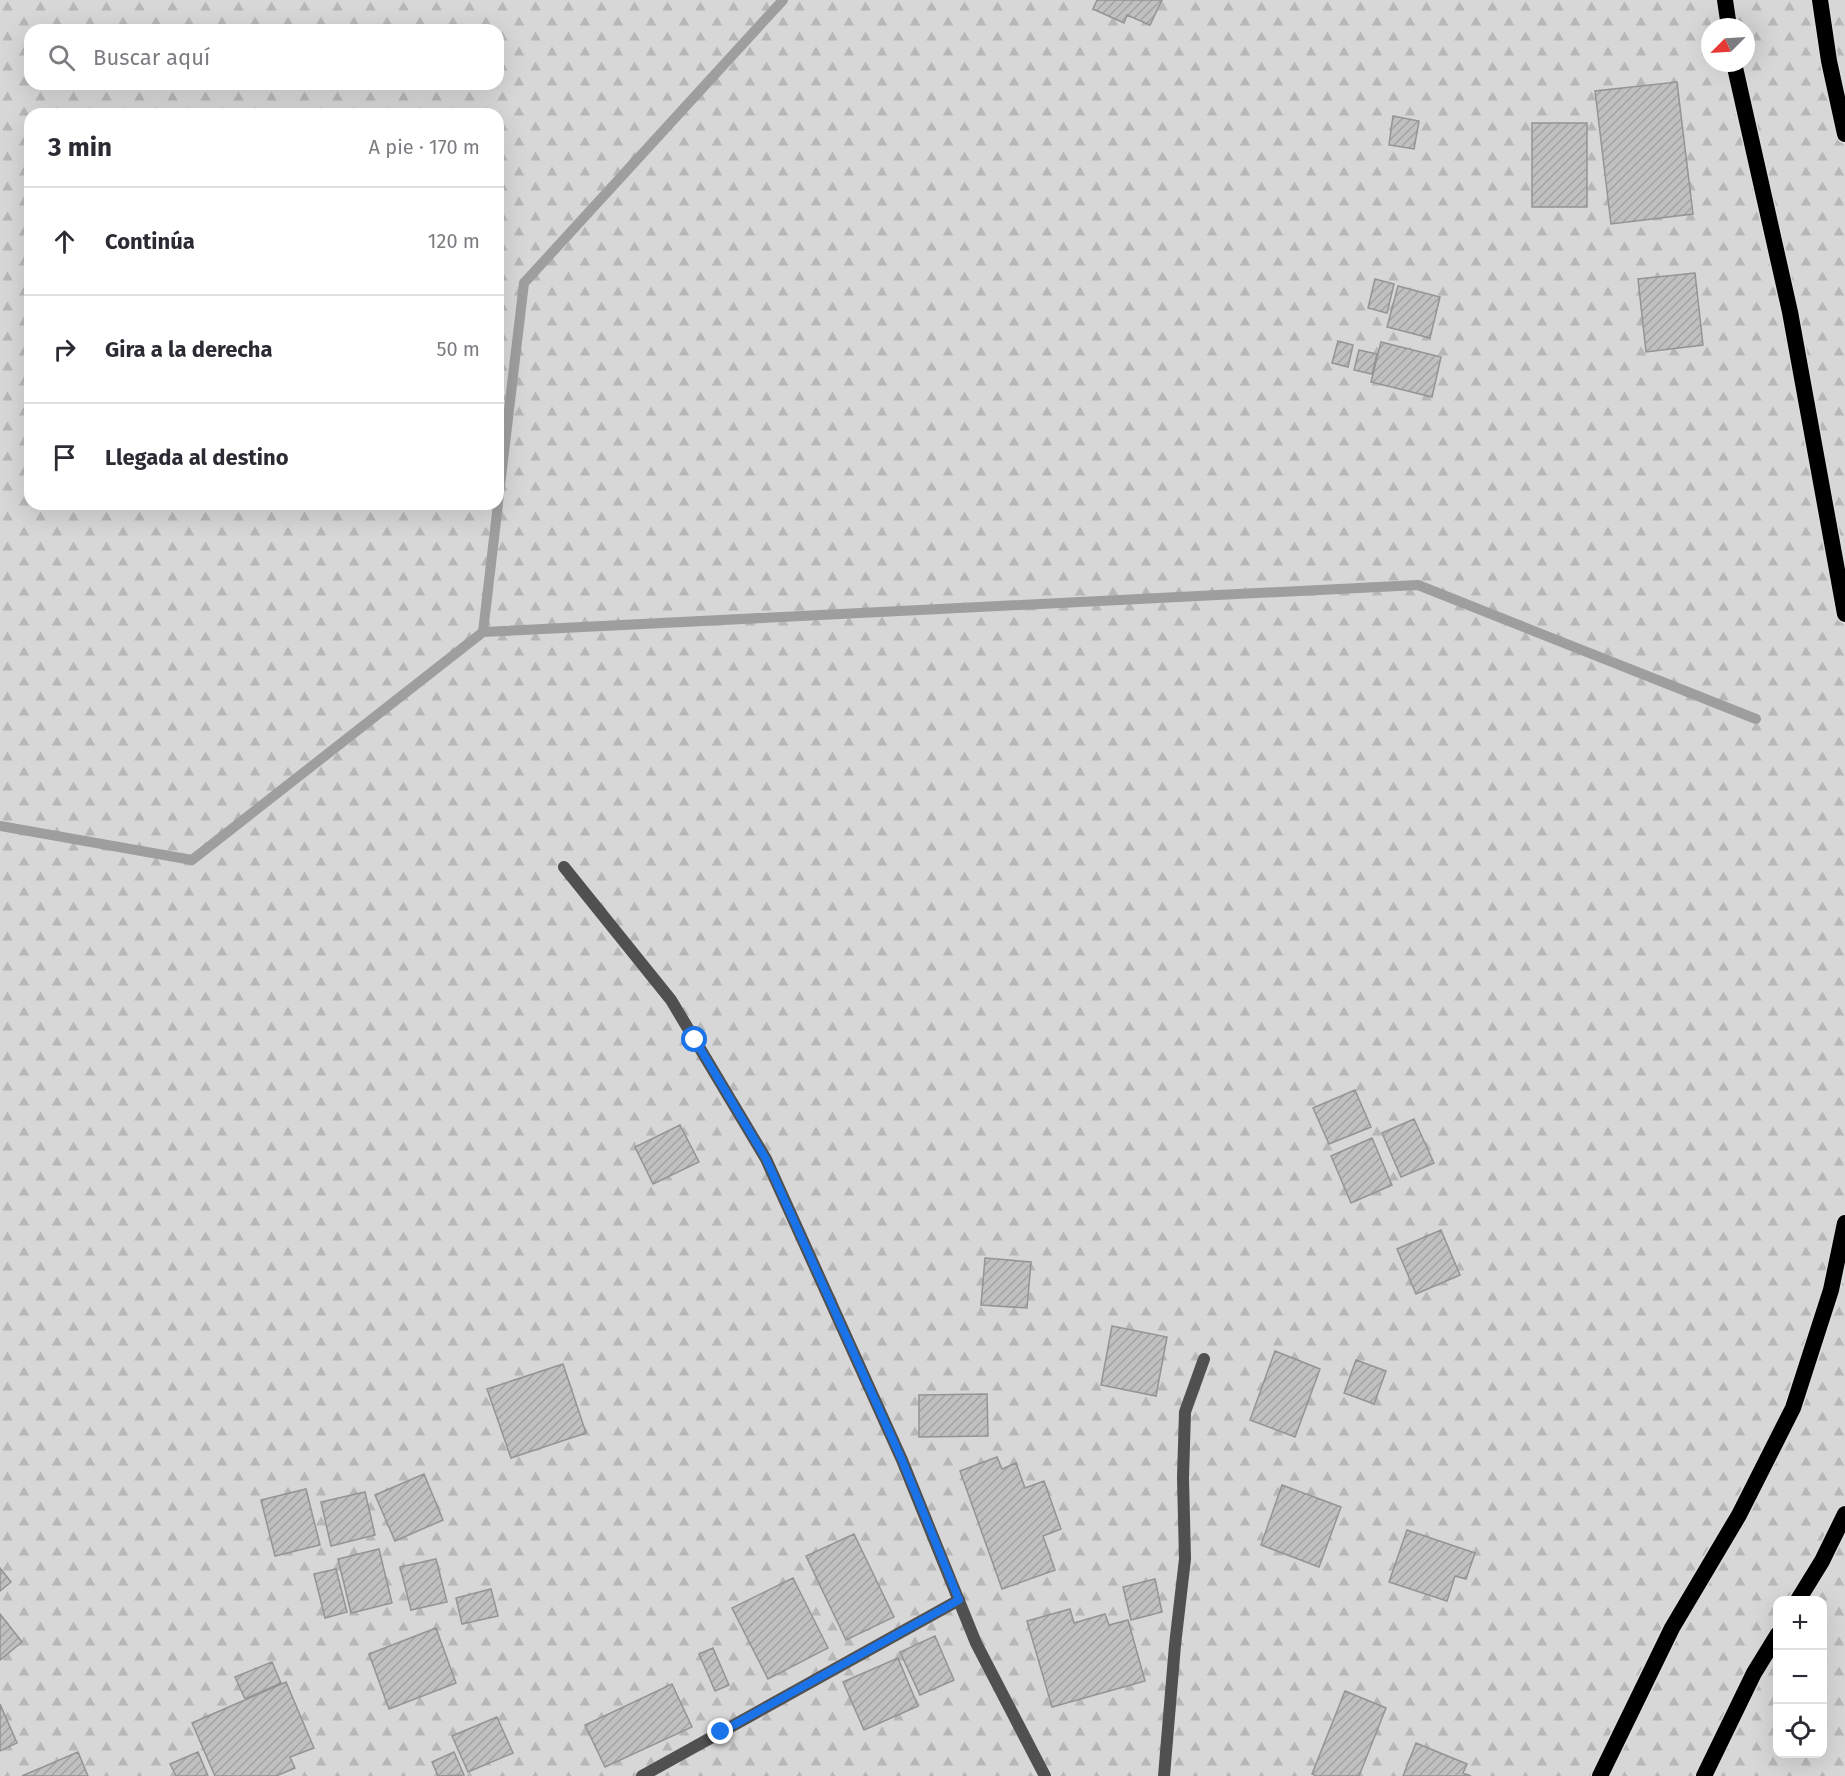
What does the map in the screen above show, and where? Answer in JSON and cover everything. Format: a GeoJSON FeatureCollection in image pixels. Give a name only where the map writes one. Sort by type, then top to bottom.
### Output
{"type":"FeatureCollection","features":[{"type":"Feature","properties":{"kind":"highway"},"geometry":{"type":"LineString","coordinates":[[1725,0],[1728,18]]}},
{"type":"Feature","properties":{"kind":"highway"},"geometry":{"type":"LineString","coordinates":[[1820,0],[1828,61],[1845,134]]}},
{"type":"Feature","properties":{"kind":"highway"},"geometry":{"type":"LineString","coordinates":[[1736,72],[1790,312],[1845,614]]}},
{"type":"Feature","properties":{"kind":"highway"},"geometry":{"type":"LineString","coordinates":[[1600,1776],[1672,1628],[1739,1515],[1793,1408],[1831,1290],[1845,1223]]}},
{"type":"Feature","properties":{"kind":"highway"},"geometry":{"type":"LineString","coordinates":[[1800,1596],[1822,1561],[1845,1514]]}},
{"type":"Feature","properties":{"kind":"highway"},"geometry":{"type":"LineString","coordinates":[[1704,1776],[1754,1673],[1773,1642]]}},
{"type":"Feature","properties":{"kind":"street"},"geometry":{"type":"LineString","coordinates":[[564,867],[671,1000],[766,1159],[902,1460],[976,1643],[1045,1776]]}},
{"type":"Feature","properties":{"kind":"street"},"geometry":{"type":"LineString","coordinates":[[1164,1776],[1185,1559],[1183,1478],[1185,1412],[1204,1359]]}},
{"type":"Feature","properties":{"kind":"street"},"geometry":{"type":"LineString","coordinates":[[642,1776],[959,1600]]}},
{"type":"Feature","properties":{"kind":"green space"},"geometry":{"type":"Polygon","coordinates":[[[0,0],[1845,0],[1845,1776],[0,1776],[0,0]]]}},
{"type":"Feature","properties":{"kind":"building"},"geometry":{"type":"Polygon","coordinates":[[[1097,0],[1162,0],[1150,25],[1127,15],[1124,23],[1093,9],[1097,0]]]}},
{"type":"Feature","properties":{"kind":"building"},"geometry":{"type":"Polygon","coordinates":[[[1677,82],[1693,214],[1611,224],[1595,91],[1677,82]]]}},
{"type":"Feature","properties":{"kind":"building"},"geometry":{"type":"Polygon","coordinates":[[[1393,116],[1419,121],[1414,149],[1389,145],[1393,116]]]}},
{"type":"Feature","properties":{"kind":"building"},"geometry":{"type":"Polygon","coordinates":[[[1532,123],[1587,123],[1587,207],[1532,207],[1532,123]]]}},
{"type":"Feature","properties":{"kind":"building"},"geometry":{"type":"Polygon","coordinates":[[[1695,273],[1703,345],[1646,352],[1638,279],[1695,273]]]}},
{"type":"Feature","properties":{"kind":"building"},"geometry":{"type":"Polygon","coordinates":[[[1375,279],[1394,284],[1387,313],[1368,308],[1375,279]]]}},
{"type":"Feature","properties":{"kind":"building"},"geometry":{"type":"Polygon","coordinates":[[[1398,286],[1440,297],[1430,338],[1387,327],[1398,286]]]}},
{"type":"Feature","properties":{"kind":"building"},"geometry":{"type":"Polygon","coordinates":[[[1338,341],[1353,345],[1348,367],[1332,363],[1338,341]]]}},
{"type":"Feature","properties":{"kind":"building"},"geometry":{"type":"Polygon","coordinates":[[[1381,342],[1441,357],[1432,397],[1371,382],[1381,342]]]}},
{"type":"Feature","properties":{"kind":"building"},"geometry":{"type":"Polygon","coordinates":[[[1359,350],[1377,354],[1372,374],[1354,370],[1359,350]]]}},
{"type":"Feature","properties":{"kind":"building"},"geometry":{"type":"Polygon","coordinates":[[[1355,1090],[1371,1127],[1329,1144],[1313,1108],[1355,1090]]]}},
{"type":"Feature","properties":{"kind":"building"},"geometry":{"type":"Polygon","coordinates":[[[1414,1119],[1434,1163],[1401,1177],[1382,1133],[1414,1119]]]}},
{"type":"Feature","properties":{"kind":"building"},"geometry":{"type":"Polygon","coordinates":[[[680,1125],[699,1162],[653,1184],[635,1147],[680,1125]]]}},
{"type":"Feature","properties":{"kind":"building"},"geometry":{"type":"Polygon","coordinates":[[[1372,1138],[1392,1185],[1351,1203],[1331,1156],[1372,1138]]]}},
{"type":"Feature","properties":{"kind":"building"},"geometry":{"type":"Polygon","coordinates":[[[1441,1230],[1460,1275],[1416,1294],[1397,1249],[1441,1230]]]}},
{"type":"Feature","properties":{"kind":"building"},"geometry":{"type":"Polygon","coordinates":[[[985,1258],[1031,1262],[1027,1308],[981,1305],[985,1258]]]}},
{"type":"Feature","properties":{"kind":"building"},"geometry":{"type":"Polygon","coordinates":[[[1112,1326],[1167,1337],[1156,1396],[1101,1385],[1112,1326]]]}},
{"type":"Feature","properties":{"kind":"building"},"geometry":{"type":"Polygon","coordinates":[[[1275,1351],[1320,1369],[1295,1437],[1250,1420],[1275,1351]]]}},
{"type":"Feature","properties":{"kind":"building"},"geometry":{"type":"Polygon","coordinates":[[[1356,1360],[1386,1371],[1374,1404],[1344,1393],[1356,1360]]]}},
{"type":"Feature","properties":{"kind":"building"},"geometry":{"type":"Polygon","coordinates":[[[563,1364],[586,1433],[511,1458],[487,1389],[563,1364]]]}},
{"type":"Feature","properties":{"kind":"building"},"geometry":{"type":"Polygon","coordinates":[[[987,1394],[988,1436],[919,1437],[919,1395],[987,1394]]]}},
{"type":"Feature","properties":{"kind":"building"},"geometry":{"type":"Polygon","coordinates":[[[997,1457],[1002,1469],[1016,1463],[1025,1488],[1044,1481],[1061,1529],[1043,1536],[1055,1570],[1002,1589],[960,1471],[997,1457]]]}},
{"type":"Feature","properties":{"kind":"building"},"geometry":{"type":"Polygon","coordinates":[[[424,1474],[443,1520],[395,1541],[375,1495],[424,1474]]]}},
{"type":"Feature","properties":{"kind":"building"},"geometry":{"type":"Polygon","coordinates":[[[1282,1485],[1341,1507],[1319,1567],[1261,1545],[1282,1485]]]}},
{"type":"Feature","properties":{"kind":"building"},"geometry":{"type":"Polygon","coordinates":[[[306,1489],[320,1545],[275,1556],[261,1500],[306,1489]]]}},
{"type":"Feature","properties":{"kind":"building"},"geometry":{"type":"Polygon","coordinates":[[[365,1492],[375,1535],[331,1546],[321,1502],[365,1492]]]}},
{"type":"Feature","properties":{"kind":"building"},"geometry":{"type":"Polygon","coordinates":[[[1407,1530],[1475,1553],[1466,1579],[1455,1576],[1447,1601],[1389,1582],[1407,1530]]]}},
{"type":"Feature","properties":{"kind":"building"},"geometry":{"type":"Polygon","coordinates":[[[854,1534],[894,1617],[846,1640],[806,1556],[854,1534]]]}},
{"type":"Feature","properties":{"kind":"building"},"geometry":{"type":"Polygon","coordinates":[[[379,1549],[392,1603],[351,1613],[338,1559],[379,1549]]]}},
{"type":"Feature","properties":{"kind":"building"},"geometry":{"type":"Polygon","coordinates":[[[436,1559],[447,1602],[411,1610],[400,1567],[436,1559]]]}},
{"type":"Feature","properties":{"kind":"building"},"geometry":{"type":"Polygon","coordinates":[[[0,1568],[11,1582],[0,1591],[0,1568]]]}},
{"type":"Feature","properties":{"kind":"building"},"geometry":{"type":"Polygon","coordinates":[[[336,1569],[347,1612],[325,1618],[314,1574],[336,1569]]]}},
{"type":"Feature","properties":{"kind":"building"},"geometry":{"type":"Polygon","coordinates":[[[793,1578],[828,1648],[768,1679],[732,1608],[793,1578]]]}},
{"type":"Feature","properties":{"kind":"building"},"geometry":{"type":"Polygon","coordinates":[[[1155,1579],[1162,1612],[1131,1620],[1123,1587],[1155,1579]]]}},
{"type":"Feature","properties":{"kind":"building"},"geometry":{"type":"Polygon","coordinates":[[[491,1589],[498,1616],[462,1624],[456,1598],[491,1589]]]}},
{"type":"Feature","properties":{"kind":"building"},"geometry":{"type":"Polygon","coordinates":[[[1070,1609],[1074,1623],[1105,1614],[1109,1625],[1128,1620],[1145,1681],[1052,1707],[1027,1621],[1070,1609]]]}},
{"type":"Feature","properties":{"kind":"building"},"geometry":{"type":"Polygon","coordinates":[[[0,1614],[22,1642],[0,1660],[0,1614]]]}},
{"type":"Feature","properties":{"kind":"building"},"geometry":{"type":"Polygon","coordinates":[[[436,1628],[456,1683],[389,1709],[369,1654],[436,1628]]]}},
{"type":"Feature","properties":{"kind":"building"},"geometry":{"type":"Polygon","coordinates":[[[935,1636],[954,1680],[920,1695],[900,1652],[935,1636]]]}},
{"type":"Feature","properties":{"kind":"building"},"geometry":{"type":"Polygon","coordinates":[[[713,1648],[729,1685],[715,1691],[699,1654],[713,1648]]]}},
{"type":"Feature","properties":{"kind":"building"},"geometry":{"type":"Polygon","coordinates":[[[898,1658],[918,1706],[864,1730],[843,1682],[898,1658]]]}},
{"type":"Feature","properties":{"kind":"building"},"geometry":{"type":"Polygon","coordinates":[[[272,1662],[281,1683],[245,1699],[235,1677],[272,1662]]]}},
{"type":"Feature","properties":{"kind":"building"},"geometry":{"type":"Polygon","coordinates":[[[286,1682],[314,1748],[290,1757],[295,1768],[276,1776],[215,1776],[192,1723],[286,1682]]]}},
{"type":"Feature","properties":{"kind":"building"},"geometry":{"type":"Polygon","coordinates":[[[672,1684],[692,1727],[605,1767],[585,1725],[672,1684]]]}},
{"type":"Feature","properties":{"kind":"building"},"geometry":{"type":"Polygon","coordinates":[[[1345,1691],[1386,1708],[1359,1776],[1316,1776],[1312,1774],[1345,1691]]]}},
{"type":"Feature","properties":{"kind":"building"},"geometry":{"type":"Polygon","coordinates":[[[0,1704],[17,1743],[0,1751],[0,1704]]]}},
{"type":"Feature","properties":{"kind":"building"},"geometry":{"type":"Polygon","coordinates":[[[497,1717],[513,1753],[468,1772],[452,1736],[497,1717]]]}},
{"type":"Feature","properties":{"kind":"building"},"geometry":{"type":"Polygon","coordinates":[[[1416,1743],[1467,1764],[1463,1773],[1471,1776],[1403,1776],[1416,1743]]]}},
{"type":"Feature","properties":{"kind":"building"},"geometry":{"type":"Polygon","coordinates":[[[78,1752],[88,1776],[22,1776],[78,1752]]]}},
{"type":"Feature","properties":{"kind":"building"},"geometry":{"type":"Polygon","coordinates":[[[198,1752],[208,1776],[176,1776],[170,1764],[198,1752]]]}},
{"type":"Feature","properties":{"kind":"building"},"geometry":{"type":"Polygon","coordinates":[[[454,1752],[464,1775],[438,1776],[432,1762],[454,1752]]]}},
{"type":"Feature","properties":{"kind":"waterway"},"geometry":{"type":"LineString","coordinates":[[504,452],[524,283],[783,0]]}},
{"type":"Feature","properties":{"kind":"waterway"},"geometry":{"type":"LineString","coordinates":[[483,632],[497,510]]}},
{"type":"Feature","properties":{"kind":"waterway"},"geometry":{"type":"LineString","coordinates":[[0,826],[192,860],[483,632],[1418,585],[1756,719]]}},
{"type":"Feature","properties":{"kind":"route"},"geometry":{"type":"LineString","coordinates":[[695,1040],[766,1159],[902,1460],[959,1600],[721,1732]]}}]}
